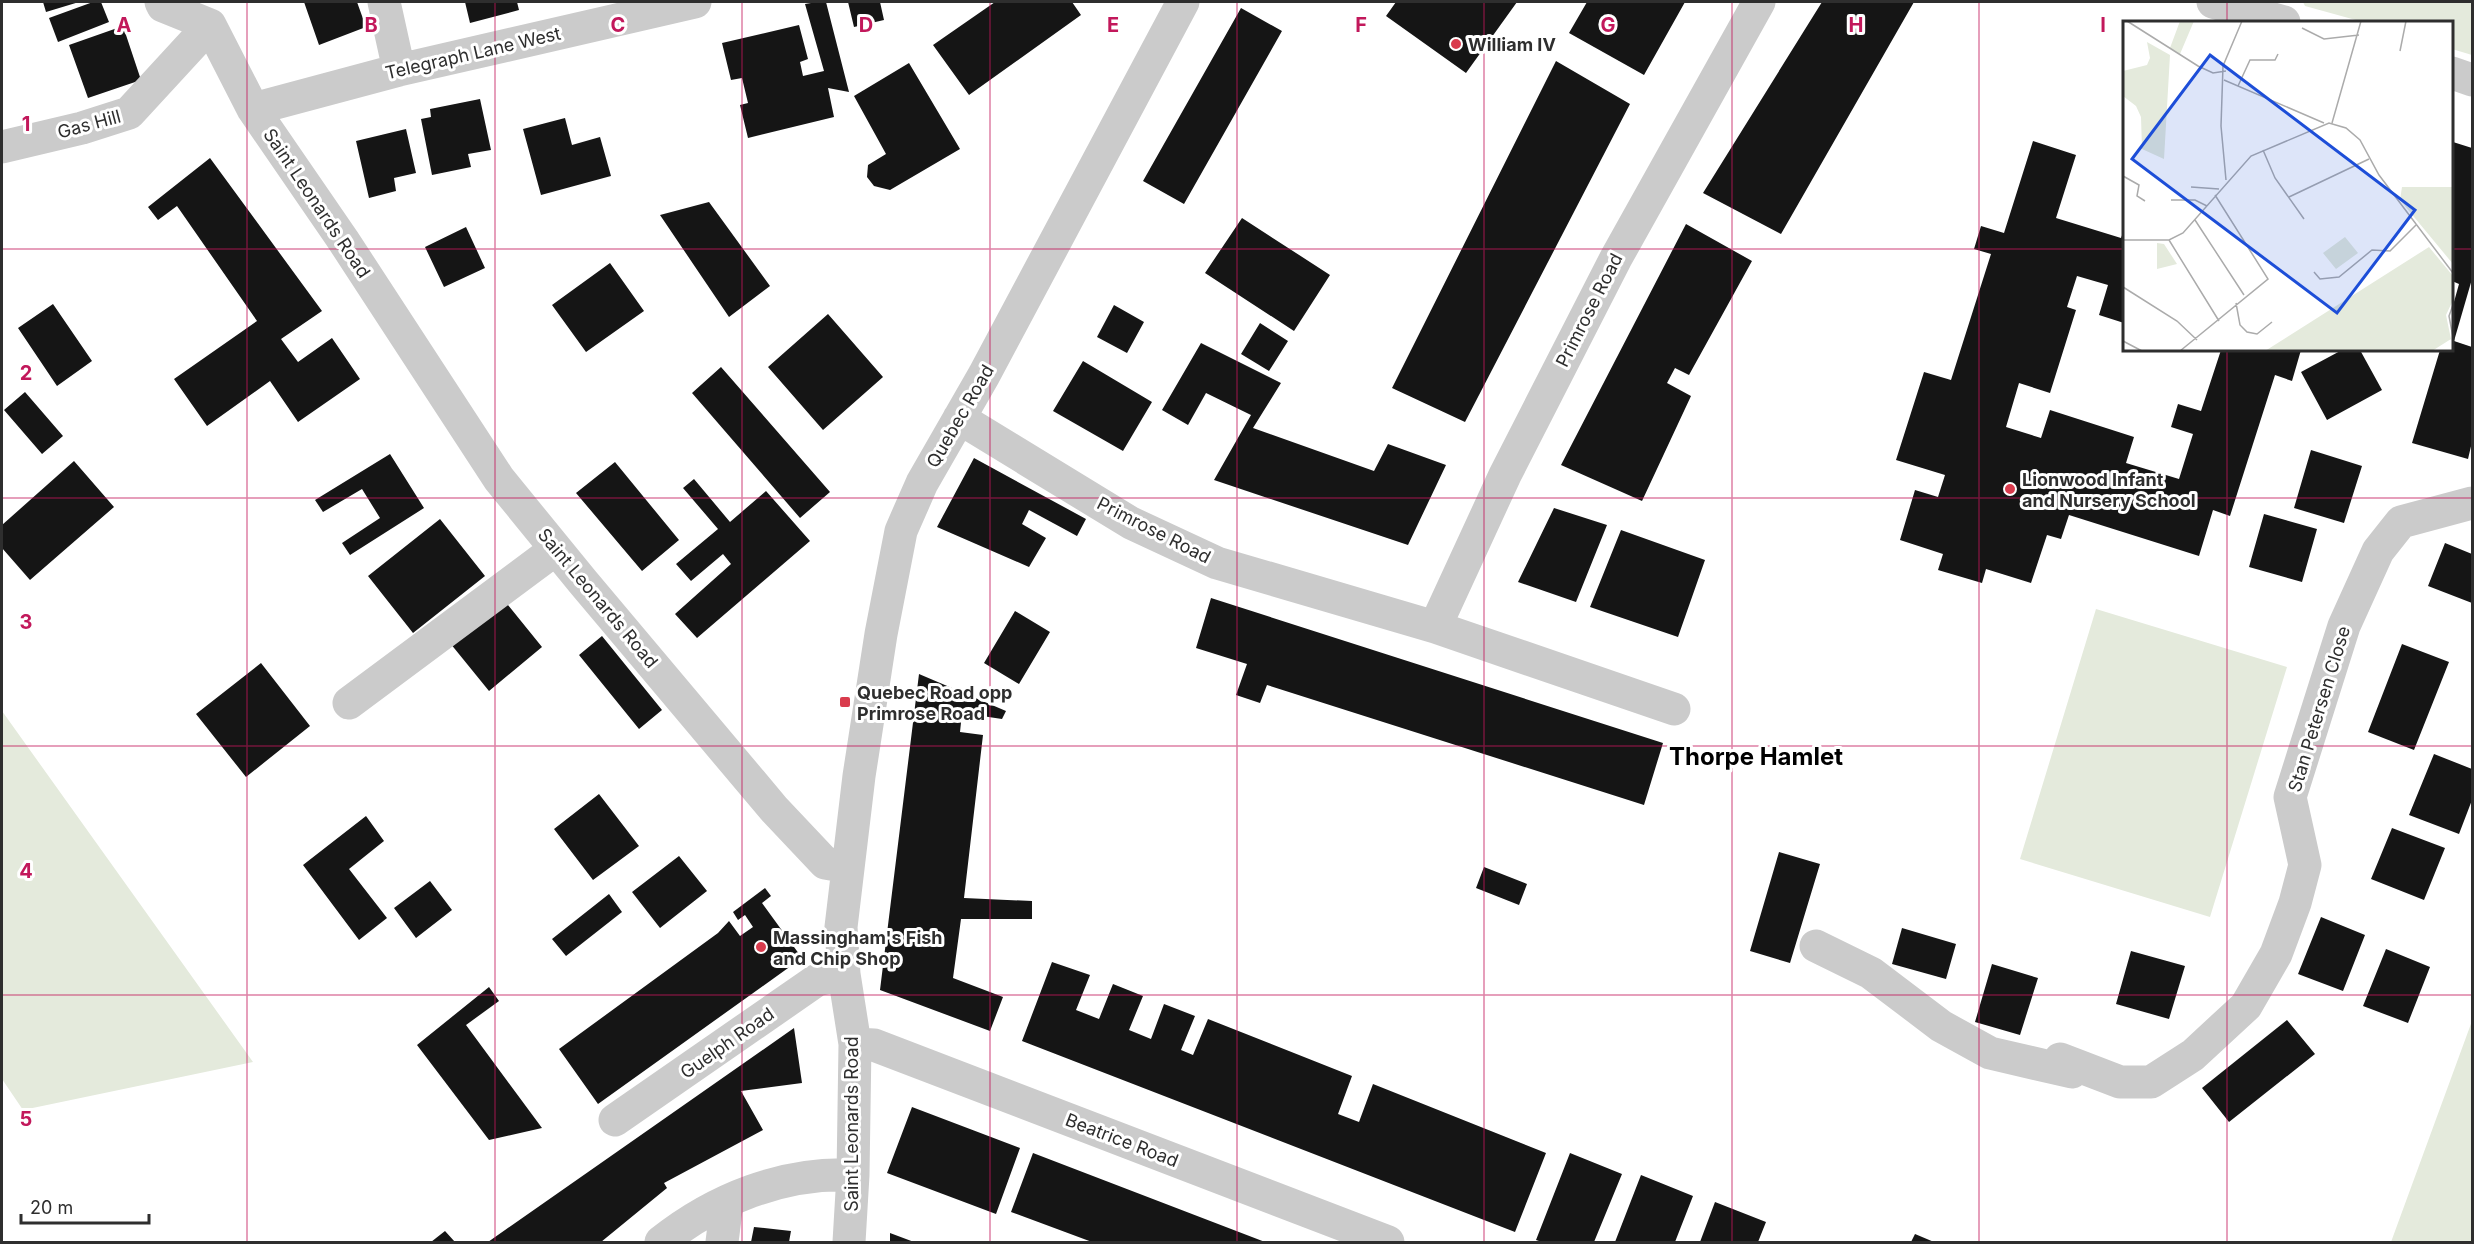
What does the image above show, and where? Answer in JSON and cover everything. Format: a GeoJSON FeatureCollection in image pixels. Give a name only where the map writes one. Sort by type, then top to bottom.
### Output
{"type":"FeatureCollection","features":[{"type":"Feature","properties":{"kind":"street"},"geometry":{"type":"LineString","coordinates":[[161,2],[164,6],[210,25]]}},
{"type":"Feature","properties":{"kind":"street"},"geometry":{"type":"LineString","coordinates":[[384,2],[399,70]]}},
{"type":"Feature","properties":{"kind":"street","name":"Telegraph Lane West"},"geometry":{"type":"LineString","coordinates":[[253,109],[399,70],[694,2]]}},
{"type":"Feature","properties":{"kind":"street","name":"Quebec Road"},"geometry":{"type":"LineString","coordinates":[[848,867],[881,634],[901,531],[922,483],[1183,2]]}},
{"type":"Feature","properties":{"kind":"street","name":"Primrose Road"},"geometry":{"type":"LineString","coordinates":[[1435,627],[1505,475],[1616,258],[1759,2]]}},
{"type":"Feature","properties":{"kind":"street"},"geometry":{"type":"LineString","coordinates":[[2213,2],[2248,8],[2281,21]]}},
{"type":"Feature","properties":{"kind":"street","name":"Saint Leonards Road"},"geometry":{"type":"LineString","coordinates":[[210,25],[253,109],[343,240],[499,479],[774,809],[825,863],[848,867],[842,927],[844,974],[855,1044],[853,1175],[849,1242]]}},
{"type":"Feature","properties":{"kind":"street","name":"Gas Hill"},"geometry":{"type":"LineString","coordinates":[[2,147],[82,128],[129,113],[210,25]]}},
{"type":"Feature","properties":{"kind":"street"},"geometry":{"type":"LineString","coordinates":[[2453,74],[2472,80]]}},
{"type":"Feature","properties":{"kind":"street","name":"Primrose Road"},"geometry":{"type":"LineString","coordinates":[[959,418],[1131,523],[1217,563],[1435,627],[1674,709]]}},
{"type":"Feature","properties":{"kind":"street","name":"Stan Petersen Close"},"geometry":{"type":"LineString","coordinates":[[1816,946],[1871,973],[1941,1026],[1990,1053],[2072,1072],[2060,1059],[2120,1082],[2151,1082],[2193,1055],[2247,1006],[2276,954],[2295,903],[2305,865],[2290,797],[2344,626],[2378,550],[2401,522],[2472,503]]}},
{"type":"Feature","properties":{"kind":"street"},"geometry":{"type":"LineString","coordinates":[[349,703],[556,549]]}},
{"type":"Feature","properties":{"kind":"street","name":"Guelph Road"},"geometry":{"type":"LineString","coordinates":[[615,1120],[817,980],[844,974]]}},
{"type":"Feature","properties":{"kind":"street","name":"Beatrice Road"},"geometry":{"type":"LineString","coordinates":[[855,1044],[874,1045],[1388,1242]]}},
{"type":"Feature","properties":{"kind":"street"},"geometry":{"type":"LineString","coordinates":[[661,1242],[681,1226],[727,1202],[768,1185],[825,1174],[853,1175]]}},
{"type":"Feature","properties":{"kind":"street"},"geometry":{"type":"LineString","coordinates":[[722,1242],[727,1202]]}},
{"type":"Feature","properties":{"kind":"shaded area"},"geometry":{"type":"Polygon","coordinates":[[[2303,2],[2472,2],[2472,55],[2453,49],[2453,21],[2359,21],[2305,6],[2303,2]]]}},
{"type":"Feature","properties":{"kind":"shaded area"},"geometry":{"type":"Polygon","coordinates":[[[2096,609],[2287,667],[2210,917],[2020,859],[2096,609]]]}},
{"type":"Feature","properties":{"kind":"shaded area"},"geometry":{"type":"Polygon","coordinates":[[[2,711],[253,1062],[23,1110],[2,1079],[2,711]]]}},
{"type":"Feature","properties":{"kind":"shaded area"},"geometry":{"type":"Polygon","coordinates":[[[2472,1021],[2472,1242],[2391,1242],[2472,1021]]]}},
{"type":"Feature","properties":{"kind":"building"},"geometry":{"type":"Polygon","coordinates":[[[43,2],[79,2],[46,12],[43,2]]]}},
{"type":"Feature","properties":{"kind":"building"},"geometry":{"type":"Polygon","coordinates":[[[93,2],[101,2],[109,22],[58,42],[49,18],[93,2]]]}},
{"type":"Feature","properties":{"kind":"building"},"geometry":{"type":"Polygon","coordinates":[[[304,2],[357,2],[366,27],[319,45],[304,2]]]}},
{"type":"Feature","properties":{"kind":"building"},"geometry":{"type":"Polygon","coordinates":[[[465,2],[517,2],[519,10],[470,23],[465,2]]]}},
{"type":"Feature","properties":{"kind":"building"},"geometry":{"type":"Polygon","coordinates":[[[826,2],[849,92],[828,88],[834,117],[748,138],[740,105],[748,103],[742,78],[731,80],[722,43],[799,25],[808,59],[800,62],[803,76],[824,71],[805,4],[826,2]]]}},
{"type":"Feature","properties":{"kind":"building"},"geometry":{"type":"Polygon","coordinates":[[[848,2],[880,2],[884,20],[854,27],[848,2]]]}},
{"type":"Feature","properties":{"kind":"building"},"geometry":{"type":"Polygon","coordinates":[[[995,2],[1072,2],[1081,15],[969,95],[933,45],[995,2]]]}},
{"type":"Feature","properties":{"kind":"building","name":"William IV"},"geometry":{"type":"Polygon","coordinates":[[[1396,2],[1517,2],[1466,73],[1386,16],[1396,2]]]}},
{"type":"Feature","properties":{"kind":"building"},"geometry":{"type":"Polygon","coordinates":[[[1587,2],[1685,2],[1644,75],[1569,33],[1587,2]]]}},
{"type":"Feature","properties":{"kind":"building"},"geometry":{"type":"Polygon","coordinates":[[[1822,2],[1914,2],[1781,234],[1703,193],[1822,2]]]}},
{"type":"Feature","properties":{"kind":"building"},"geometry":{"type":"Polygon","coordinates":[[[1241,8],[1282,31],[1184,204],[1143,181],[1241,8]]]}},
{"type":"Feature","properties":{"kind":"building"},"geometry":{"type":"Polygon","coordinates":[[[123,26],[141,80],[88,98],[69,45],[123,26]]]}},
{"type":"Feature","properties":{"kind":"building"},"geometry":{"type":"Polygon","coordinates":[[[1556,61],[1630,104],[1465,422],[1392,388],[1556,61]]]}},
{"type":"Feature","properties":{"kind":"building"},"geometry":{"type":"Polygon","coordinates":[[[909,63],[960,149],[890,190],[874,186],[867,177],[868,165],[886,154],[854,96],[909,63]]]}},
{"type":"Feature","properties":{"kind":"building"},"geometry":{"type":"Polygon","coordinates":[[[480,99],[491,150],[468,154],[471,167],[432,175],[421,119],[431,117],[430,109],[480,99]]]}},
{"type":"Feature","properties":{"kind":"building"},"geometry":{"type":"Polygon","coordinates":[[[565,118],[572,145],[600,137],[611,176],[541,195],[523,129],[565,118]]]}},
{"type":"Feature","properties":{"kind":"building"},"geometry":{"type":"Polygon","coordinates":[[[406,129],[416,173],[394,178],[396,191],[369,198],[356,141],[406,129]]]}},
{"type":"Feature","properties":{"kind":"building"},"geometry":{"type":"Polygon","coordinates":[[[2033,141],[2076,155],[2056,218],[2121,238],[2123,233],[2123,323],[2099,315],[2108,285],[2077,276],[2067,307],[2076,310],[2050,393],[2019,383],[2006,427],[2041,438],[2050,410],[2134,437],[2126,463],[2179,479],[2193,434],[2171,427],[2178,404],[2201,411],[2221,351],[2301,351],[2292,381],[2275,375],[2230,516],[2213,510],[2199,556],[2069,515],[2061,539],[2047,535],[2031,583],[1986,569],[1982,583],[1938,570],[1943,554],[1900,540],[1915,490],[1938,497],[1945,475],[1896,460],[1924,372],[1951,380],[1991,254],[1974,249],[1981,226],[2004,233],[2033,141]]]}},
{"type":"Feature","properties":{"kind":"building"},"geometry":{"type":"Polygon","coordinates":[[[2453,142],[2472,148],[2472,279],[2454,341],[2472,347],[2472,442],[2468,459],[2412,443],[2440,351],[2453,351],[2453,305],[2459,284],[2453,281],[2453,142]]]}},
{"type":"Feature","properties":{"kind":"building"},"geometry":{"type":"Polygon","coordinates":[[[210,158],[322,311],[281,339],[298,362],[332,338],[360,379],[298,422],[270,381],[207,426],[174,379],[257,321],[177,206],[158,220],[148,207],[210,158]]]}},
{"type":"Feature","properties":{"kind":"building"},"geometry":{"type":"Polygon","coordinates":[[[709,202],[770,286],[729,317],[660,215],[709,202]]]}},
{"type":"Feature","properties":{"kind":"building"},"geometry":{"type":"Polygon","coordinates":[[[1242,218],[1330,275],[1294,331],[1205,273],[1242,218]]]}},
{"type":"Feature","properties":{"kind":"building"},"geometry":{"type":"Polygon","coordinates":[[[1686,224],[1752,261],[1689,375],[1675,368],[1667,383],[1691,396],[1642,501],[1561,465],[1686,224]]]}},
{"type":"Feature","properties":{"kind":"building"},"geometry":{"type":"Polygon","coordinates":[[[466,227],[485,268],[444,287],[425,247],[466,227]]]}},
{"type":"Feature","properties":{"kind":"building"},"geometry":{"type":"Polygon","coordinates":[[[610,263],[644,311],[586,352],[552,305],[610,263]]]}},
{"type":"Feature","properties":{"kind":"building"},"geometry":{"type":"Polygon","coordinates":[[[53,304],[92,361],[57,386],[18,328],[53,304]]]}},
{"type":"Feature","properties":{"kind":"building"},"geometry":{"type":"Polygon","coordinates":[[[1114,305],[1144,322],[1127,353],[1097,337],[1114,305]]]}},
{"type":"Feature","properties":{"kind":"building"},"geometry":{"type":"Polygon","coordinates":[[[828,314],[883,377],[823,430],[768,367],[828,314]]]}},
{"type":"Feature","properties":{"kind":"building"},"geometry":{"type":"Polygon","coordinates":[[[1260,323],[1288,341],[1269,371],[1241,354],[1260,323]]]}},
{"type":"Feature","properties":{"kind":"building"},"geometry":{"type":"Polygon","coordinates":[[[1201,343],[1281,383],[1253,428],[1374,471],[1388,444],[1446,465],[1408,545],[1214,480],[1251,415],[1206,393],[1188,425],[1162,410],[1201,343]]]}},
{"type":"Feature","properties":{"kind":"building"},"geometry":{"type":"Polygon","coordinates":[[[2340,351],[2361,351],[2382,390],[2327,420],[2301,372],[2340,351]]]}},
{"type":"Feature","properties":{"kind":"building"},"geometry":{"type":"Polygon","coordinates":[[[1083,361],[1152,402],[1123,451],[1053,411],[1083,361]]]}},
{"type":"Feature","properties":{"kind":"building"},"geometry":{"type":"Polygon","coordinates":[[[721,367],[830,492],[800,518],[692,393],[721,367]]]}},
{"type":"Feature","properties":{"kind":"building"},"geometry":{"type":"Polygon","coordinates":[[[25,392],[63,436],[42,454],[4,410],[25,392]]]}},
{"type":"Feature","properties":{"kind":"building"},"geometry":{"type":"Polygon","coordinates":[[[2311,450],[2362,466],[2344,523],[2294,508],[2311,450]]]}},
{"type":"Feature","properties":{"kind":"building"},"geometry":{"type":"Polygon","coordinates":[[[390,454],[424,508],[350,555],[342,543],[380,518],[362,489],[323,512],[315,500],[390,454]]]}},
{"type":"Feature","properties":{"kind":"building"},"geometry":{"type":"Polygon","coordinates":[[[974,458],[1086,519],[1077,536],[1029,510],[1022,524],[1046,538],[1029,567],[937,527],[974,458]]]}},
{"type":"Feature","properties":{"kind":"building"},"geometry":{"type":"Polygon","coordinates":[[[74,461],[114,507],[30,580],[2,548],[2,525],[74,461]]]}},
{"type":"Feature","properties":{"kind":"building"},"geometry":{"type":"Polygon","coordinates":[[[615,462],[679,540],[642,571],[576,493],[615,462]]]}},
{"type":"Feature","properties":{"kind":"building"},"geometry":{"type":"Polygon","coordinates":[[[694,479],[730,522],[766,491],[810,541],[697,638],[675,614],[731,564],[723,554],[691,581],[676,564],[718,529],[683,488],[694,479]]]}},
{"type":"Feature","properties":{"kind":"building"},"geometry":{"type":"Polygon","coordinates":[[[1554,508],[1607,525],[1576,602],[1518,582],[1554,508]]]}},
{"type":"Feature","properties":{"kind":"building"},"geometry":{"type":"Polygon","coordinates":[[[2264,514],[2317,529],[2302,582],[2249,567],[2264,514]]]}},
{"type":"Feature","properties":{"kind":"building"},"geometry":{"type":"Polygon","coordinates":[[[440,519],[485,576],[413,633],[368,576],[440,519]]]}},
{"type":"Feature","properties":{"kind":"building"},"geometry":{"type":"Polygon","coordinates":[[[1621,530],[1705,560],[1678,637],[1590,607],[1621,530]]]}},
{"type":"Feature","properties":{"kind":"building"},"geometry":{"type":"Polygon","coordinates":[[[2445,543],[2472,554],[2472,603],[2428,586],[2445,543]]]}},
{"type":"Feature","properties":{"kind":"building"},"geometry":{"type":"Polygon","coordinates":[[[1211,598],[1663,743],[1644,805],[1267,685],[1260,703],[1236,695],[1247,664],[1196,648],[1211,598]]]}},
{"type":"Feature","properties":{"kind":"building"},"geometry":{"type":"Polygon","coordinates":[[[504,600],[542,647],[489,691],[450,643],[504,600]]]}},
{"type":"Feature","properties":{"kind":"building"},"geometry":{"type":"Polygon","coordinates":[[[1015,611],[1050,632],[1019,684],[984,663],[1015,611]]]}},
{"type":"Feature","properties":{"kind":"building"},"geometry":{"type":"Polygon","coordinates":[[[602,636],[662,710],[639,729],[579,655],[602,636]]]}},
{"type":"Feature","properties":{"kind":"building"},"geometry":{"type":"Polygon","coordinates":[[[2402,644],[2449,662],[2414,750],[2368,732],[2402,644]]]}},
{"type":"Feature","properties":{"kind":"building"},"geometry":{"type":"Polygon","coordinates":[[[261,663],[310,726],[246,777],[196,714],[261,663]]]}},
{"type":"Feature","properties":{"kind":"building"},"geometry":{"type":"Polygon","coordinates":[[[919,674],[1006,711],[1002,719],[962,713],[960,732],[983,735],[964,898],[1032,901],[1032,919],[961,919],[953,978],[1003,997],[990,1031],[880,990],[919,674]]]}},
{"type":"Feature","properties":{"kind":"building"},"geometry":{"type":"Polygon","coordinates":[[[2434,754],[2472,769],[2472,800],[2459,834],[2409,815],[2434,754]]]}},
{"type":"Feature","properties":{"kind":"building"},"geometry":{"type":"Polygon","coordinates":[[[599,794],[639,846],[593,880],[554,829],[599,794]]]}},
{"type":"Feature","properties":{"kind":"building"},"geometry":{"type":"Polygon","coordinates":[[[366,816],[384,841],[349,869],[387,918],[359,940],[303,865],[366,816]]]}},
{"type":"Feature","properties":{"kind":"building"},"geometry":{"type":"Polygon","coordinates":[[[2392,828],[2445,848],[2424,900],[2371,879],[2392,828]]]}},
{"type":"Feature","properties":{"kind":"building"},"geometry":{"type":"Polygon","coordinates":[[[1779,852],[1820,864],[1790,963],[1750,951],[1779,852]]]}},
{"type":"Feature","properties":{"kind":"building"},"geometry":{"type":"Polygon","coordinates":[[[679,856],[707,891],[660,928],[632,892],[679,856]]]}},
{"type":"Feature","properties":{"kind":"building"},"geometry":{"type":"Polygon","coordinates":[[[1484,867],[1527,884],[1519,905],[1476,888],[1484,867]]]}},
{"type":"Feature","properties":{"kind":"building"},"geometry":{"type":"Polygon","coordinates":[[[430,881],[452,910],[416,938],[394,908],[430,881]]]}},
{"type":"Feature","properties":{"kind":"building"},"geometry":{"type":"Polygon","coordinates":[[[765,888],[771,896],[762,903],[802,958],[598,1104],[559,1049],[718,933],[729,921],[740,936],[753,927],[745,915],[738,920],[733,912],[765,888]]]}},
{"type":"Feature","properties":{"kind":"building"},"geometry":{"type":"Polygon","coordinates":[[[609,894],[622,912],[566,956],[552,939],[609,894]]]}},
{"type":"Feature","properties":{"kind":"building"},"geometry":{"type":"Polygon","coordinates":[[[2321,917],[2365,935],[2343,991],[2298,974],[2321,917]]]}},
{"type":"Feature","properties":{"kind":"building"},"geometry":{"type":"Polygon","coordinates":[[[1902,928],[1956,944],[1946,979],[1892,964],[1902,928]]]}},
{"type":"Feature","properties":{"kind":"building"},"geometry":{"type":"Polygon","coordinates":[[[2386,949],[2430,967],[2408,1023],[2363,1006],[2386,949]]]}},
{"type":"Feature","properties":{"kind":"building"},"geometry":{"type":"Polygon","coordinates":[[[2131,951],[2185,966],[2169,1019],[2116,1004],[2131,951]]]}},
{"type":"Feature","properties":{"kind":"building"},"geometry":{"type":"Polygon","coordinates":[[[1052,962],[1090,975],[1076,1010],[1099,1019],[1113,984],[1143,996],[1129,1030],[1151,1039],[1164,1004],[1195,1016],[1181,1050],[1193,1055],[1208,1019],[1352,1076],[1338,1114],[1359,1122],[1373,1084],[1546,1153],[1515,1232],[1022,1041],[1052,962]]]}},
{"type":"Feature","properties":{"kind":"building"},"geometry":{"type":"Polygon","coordinates":[[[1992,964],[2038,978],[2020,1035],[1975,1022],[1992,964]]]}},
{"type":"Feature","properties":{"kind":"building"},"geometry":{"type":"Polygon","coordinates":[[[489,987],[499,1001],[466,1025],[542,1128],[489,1140],[417,1045],[489,987]]]}},
{"type":"Feature","properties":{"kind":"building"},"geometry":{"type":"Polygon","coordinates":[[[2287,1020],[2315,1054],[2229,1122],[2202,1088],[2287,1020]]]}},
{"type":"Feature","properties":{"kind":"building"},"geometry":{"type":"Polygon","coordinates":[[[794,1028],[802,1083],[741,1091],[763,1130],[664,1183],[667,1188],[601,1242],[488,1242],[794,1028]]]}},
{"type":"Feature","properties":{"kind":"building"},"geometry":{"type":"Polygon","coordinates":[[[912,1107],[1020,1148],[996,1214],[887,1173],[912,1107]]]}},
{"type":"Feature","properties":{"kind":"building"},"geometry":{"type":"Polygon","coordinates":[[[1033,1153],[1265,1242],[1092,1242],[1011,1212],[1033,1153]]]}},
{"type":"Feature","properties":{"kind":"building"},"geometry":{"type":"Polygon","coordinates":[[[1570,1153],[1622,1174],[1594,1242],[1536,1240],[1570,1153]]]}},
{"type":"Feature","properties":{"kind":"building"},"geometry":{"type":"Polygon","coordinates":[[[1641,1175],[1693,1196],[1675,1242],[1615,1242],[1641,1175]]]}},
{"type":"Feature","properties":{"kind":"building"},"geometry":{"type":"Polygon","coordinates":[[[1715,1202],[1766,1222],[1758,1242],[1700,1242],[1715,1202]]]}},
{"type":"Feature","properties":{"kind":"building"},"geometry":{"type":"Polygon","coordinates":[[[754,1227],[791,1231],[789,1242],[751,1242],[754,1227]]]}},
{"type":"Feature","properties":{"kind":"building"},"geometry":{"type":"Polygon","coordinates":[[[445,1231],[455,1242],[431,1242],[445,1231]]]}},
{"type":"Feature","properties":{"kind":"building"},"geometry":{"type":"Polygon","coordinates":[[[890,1233],[914,1242],[890,1242],[890,1233]]]}},
{"type":"Feature","properties":{"kind":"building"},"geometry":{"type":"Polygon","coordinates":[[[1915,1234],[1934,1242],[1911,1242],[1915,1234]]]}},
{"type":"Feature","properties":{"kind":"place","name":"William IV"},"geometry":{"type":"Point","coordinates":[1456,44]}},
{"type":"Feature","properties":{"kind":"place","name":"Lionwood Infant and Nursery School"},"geometry":{"type":"Point","coordinates":[2010,489]}},
{"type":"Feature","properties":{"kind":"place","name":"Quebec Road opp Primrose Road"},"geometry":{"type":"Point","coordinates":[845,702]}},
{"type":"Feature","properties":{"kind":"place","name":"Massingham's Fish and Chip Shop"},"geometry":{"type":"Point","coordinates":[761,947]}},
{"type":"Feature","properties":{"kind":"district","name":"Thorpe Hamlet"},"geometry":{"type":"Point","coordinates":[1756,756]}}]}
